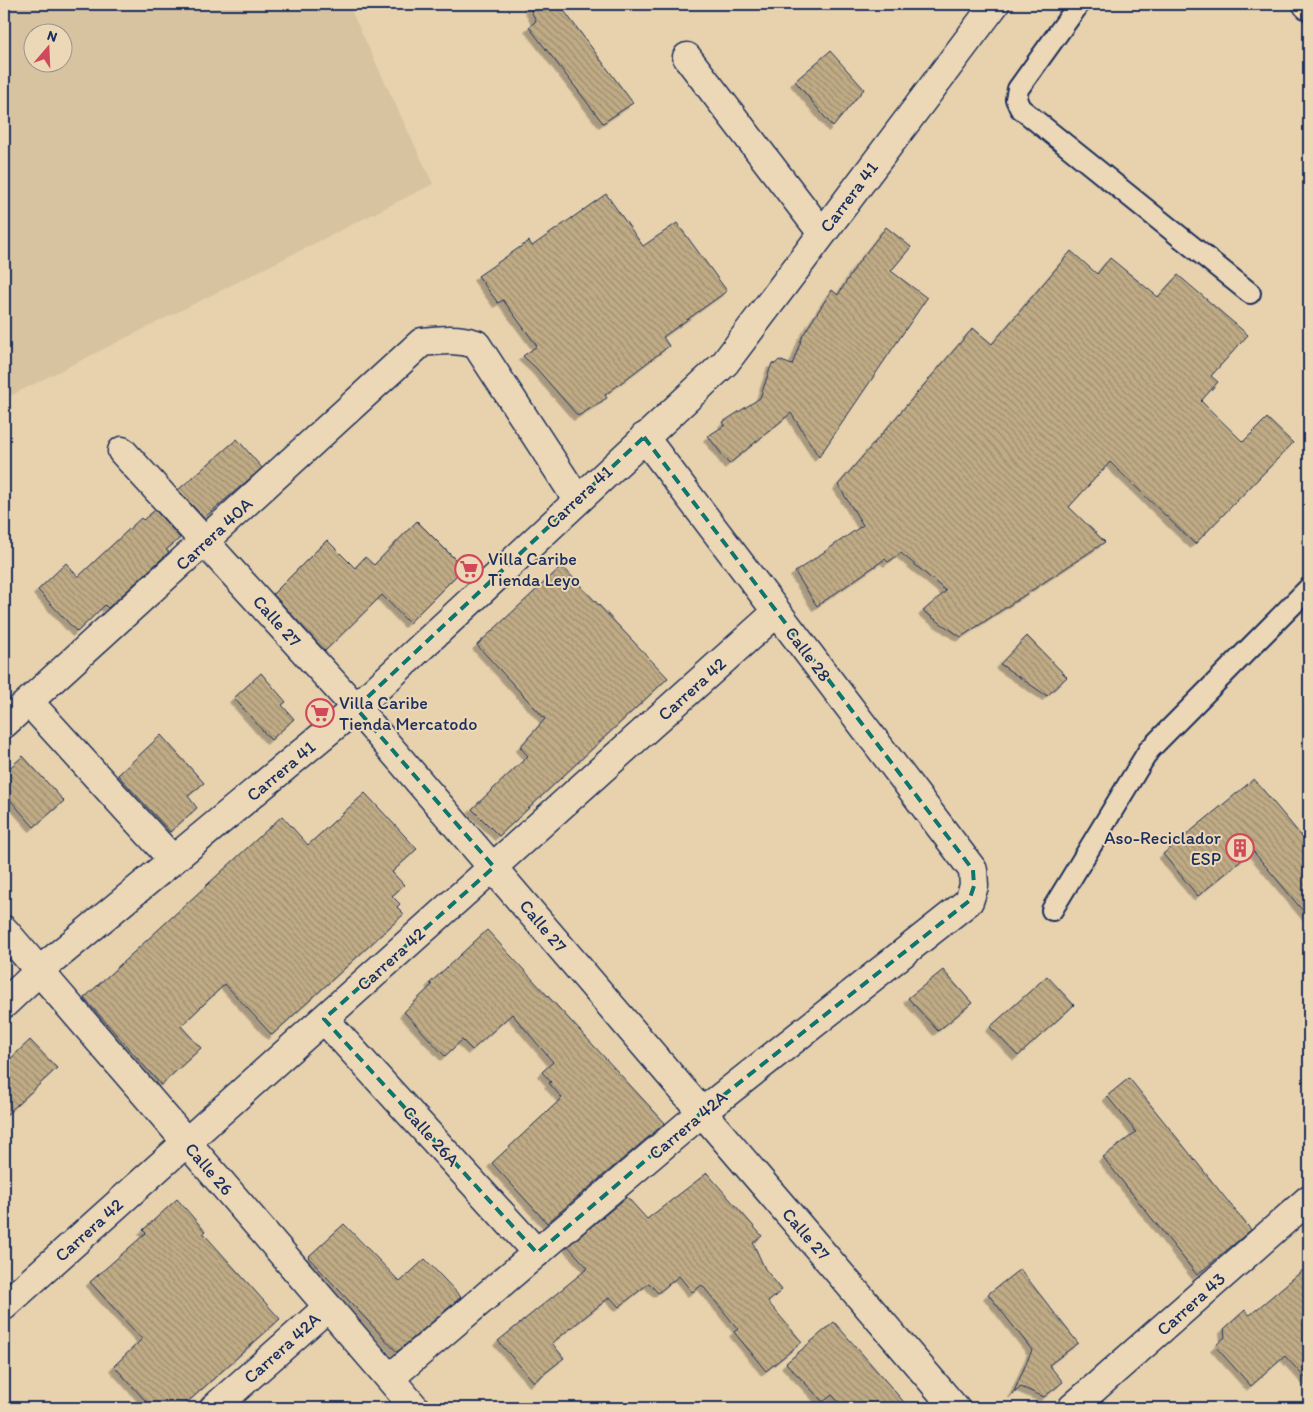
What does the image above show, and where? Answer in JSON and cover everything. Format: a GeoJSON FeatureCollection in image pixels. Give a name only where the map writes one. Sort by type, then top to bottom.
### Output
{"type":"FeatureCollection","features":[{"type":"Feature","properties":{"kind":"street","name":"Carrera 41"},"geometry":{"type":"LineString","coordinates":[[4,1004],[38,972],[356,708],[577,499],[725,363],[995,4]]}},
{"type":"Feature","properties":{"kind":"street"},"geometry":{"type":"LineString","coordinates":[[687,57],[822,233]]}},
{"type":"Feature","properties":{"kind":"street","name":"Carrera 40A"},"geometry":{"type":"LineString","coordinates":[[4,724],[30,703],[422,342],[462,340],[476,344],[577,499]]}},
{"type":"Feature","properties":{"kind":"street","name":"Calle 28"},"geometry":{"type":"LineString","coordinates":[[644,437],[973,870]]}},
{"type":"Feature","properties":{"kind":"street","name":"Calle 27"},"geometry":{"type":"LineString","coordinates":[[122,451],[356,708],[955,1408]]}},
{"type":"Feature","properties":{"kind":"street","name":"Carrera 42"},"geometry":{"type":"LineString","coordinates":[[4,1306],[777,612]]}},
{"type":"Feature","properties":{"kind":"street"},"geometry":{"type":"LineString","coordinates":[[30,703],[174,860]]}},
{"type":"Feature","properties":{"kind":"street","name":"Carrera 42A"},"geometry":{"type":"LineString","coordinates":[[390,1378],[701,1113],[969,901],[974,886],[973,870]]}},
{"type":"Feature","properties":{"kind":"street","name":"Calle 26"},"geometry":{"type":"LineString","coordinates":[[4,930],[38,972],[415,1408]]}},
{"type":"Feature","properties":{"kind":"street","name":"Calle 26A"},"geometry":{"type":"LineString","coordinates":[[324,1019],[538,1252]]}},
{"type":"Feature","properties":{"kind":"street","name":"Carrera 43"},"geometry":{"type":"LineString","coordinates":[[1072,1408],[1309,1199]]}},
{"type":"Feature","properties":{"kind":"street","name":"Carrera 42A"},"geometry":{"type":"LineString","coordinates":[[214,1408],[328,1307]]}},
{"type":"Feature","properties":{"kind":"lane"},"geometry":{"type":"LineString","coordinates":[[1079,4],[1018,89],[1016,99],[1020,108],[1250,293]]}},
{"type":"Feature","properties":{"kind":"lane"},"geometry":{"type":"LineString","coordinates":[[1052,910],[1149,750],[1309,588]]}},
{"type":"Feature","properties":{"kind":"highlighted area"},"geometry":{"type":"Polygon","coordinates":[[[644,437],[973,870],[974,886],[969,901],[701,1113],[537,1253],[324,1019],[494,867],[356,708],[644,437]]]}},
{"type":"Feature","properties":{"kind":"shaded area"},"geometry":{"type":"Polygon","coordinates":[[[4,4],[348,4],[433,184],[4,399],[4,4]]]}},
{"type":"Feature","properties":{"kind":"building"},"geometry":{"type":"Polygon","coordinates":[[[528,4],[559,4],[633,103],[603,123],[529,27],[536,21],[528,4]]]}},
{"type":"Feature","properties":{"kind":"building"},"geometry":{"type":"Polygon","coordinates":[[[830,51],[864,89],[833,127],[795,81],[830,51]]]}},
{"type":"Feature","properties":{"kind":"building"},"geometry":{"type":"Polygon","coordinates":[[[606,194],[643,246],[677,223],[727,291],[663,337],[669,346],[605,395],[607,398],[578,416],[523,356],[537,346],[503,300],[498,303],[478,276],[529,241],[532,246],[606,194]]]}},
{"type":"Feature","properties":{"kind":"building"},"geometry":{"type":"Polygon","coordinates":[[[886,227],[911,247],[891,271],[927,298],[819,457],[791,413],[729,464],[708,436],[725,425],[723,422],[760,398],[772,363],[775,364],[779,360],[792,365],[803,335],[832,290],[838,295],[858,263],[886,227]]]}},
{"type":"Feature","properties":{"kind":"building"},"geometry":{"type":"Polygon","coordinates":[[[1071,251],[1097,274],[1110,258],[1158,297],[1178,275],[1248,335],[1211,376],[1218,382],[1201,401],[1243,442],[1267,418],[1293,443],[1195,544],[1110,462],[1069,507],[1105,542],[961,637],[923,611],[946,591],[901,553],[888,562],[885,559],[817,606],[795,572],[863,525],[838,485],[973,328],[992,344],[1071,251]]]}},
{"type":"Feature","properties":{"kind":"building"},"geometry":{"type":"Polygon","coordinates":[[[237,439],[262,468],[204,518],[178,490],[237,439]]]}},
{"type":"Feature","properties":{"kind":"building"},"geometry":{"type":"Polygon","coordinates":[[[155,510],[180,538],[166,550],[169,552],[108,608],[105,605],[77,632],[38,590],[66,563],[78,577],[141,518],[143,520],[155,510]]]}},
{"type":"Feature","properties":{"kind":"building"},"geometry":{"type":"Polygon","coordinates":[[[417,521],[464,568],[409,623],[382,595],[325,651],[273,594],[327,540],[355,568],[365,557],[374,565],[417,521]]]}},
{"type":"Feature","properties":{"kind":"building"},"geometry":{"type":"Polygon","coordinates":[[[562,566],[668,678],[499,836],[472,809],[528,756],[520,747],[545,719],[477,645],[562,566]]]}},
{"type":"Feature","properties":{"kind":"building"},"geometry":{"type":"Polygon","coordinates":[[[1027,636],[1067,677],[1047,696],[1000,664],[1027,636]]]}},
{"type":"Feature","properties":{"kind":"building"},"geometry":{"type":"Polygon","coordinates":[[[261,673],[286,702],[282,705],[294,719],[271,740],[234,698],[261,673]]]}},
{"type":"Feature","properties":{"kind":"building"},"geometry":{"type":"Polygon","coordinates":[[[161,735],[204,783],[188,796],[197,808],[170,832],[118,775],[161,735]]]}},
{"type":"Feature","properties":{"kind":"building"},"geometry":{"type":"Polygon","coordinates":[[[23,756],[64,801],[34,827],[4,793],[4,773],[23,756]]]}},
{"type":"Feature","properties":{"kind":"building","name":"Aso-Reciclador ESP"},"geometry":{"type":"Polygon","coordinates":[[[1254,779],[1309,845],[1309,918],[1253,851],[1198,896],[1163,854],[1254,779]]]}},
{"type":"Feature","properties":{"kind":"building"},"geometry":{"type":"Polygon","coordinates":[[[365,793],[417,849],[392,872],[404,885],[392,896],[400,904],[397,907],[404,914],[272,1035],[225,984],[181,1026],[201,1048],[161,1085],[84,998],[282,816],[308,845],[365,793]]]}},
{"type":"Feature","properties":{"kind":"building"},"geometry":{"type":"Polygon","coordinates":[[[487,930],[665,1123],[547,1223],[492,1163],[562,1098],[542,1072],[553,1062],[512,1014],[472,1050],[462,1040],[445,1056],[404,1012],[432,985],[430,983],[487,930]]]}},
{"type":"Feature","properties":{"kind":"building"},"geometry":{"type":"Polygon","coordinates":[[[943,970],[972,1003],[938,1031],[908,998],[943,970]]]}},
{"type":"Feature","properties":{"kind":"building"},"geometry":{"type":"Polygon","coordinates":[[[1047,976],[1074,1005],[1018,1056],[990,1027],[1047,976]]]}},
{"type":"Feature","properties":{"kind":"building"},"geometry":{"type":"Polygon","coordinates":[[[30,1040],[57,1068],[4,1117],[4,1065],[30,1040]]]}},
{"type":"Feature","properties":{"kind":"building"},"geometry":{"type":"Polygon","coordinates":[[[1129,1078],[1251,1230],[1197,1275],[1103,1157],[1136,1132],[1107,1096],[1129,1078]]]}},
{"type":"Feature","properties":{"kind":"building"},"geometry":{"type":"Polygon","coordinates":[[[707,1173],[762,1236],[753,1243],[765,1269],[782,1290],[768,1302],[802,1342],[766,1371],[734,1332],[738,1329],[702,1285],[692,1292],[679,1276],[658,1293],[649,1283],[619,1307],[610,1297],[552,1343],[564,1358],[534,1382],[498,1341],[588,1268],[568,1246],[627,1197],[647,1219],[707,1173]]]}},
{"type":"Feature","properties":{"kind":"building"},"geometry":{"type":"Polygon","coordinates":[[[177,1199],[205,1231],[203,1233],[280,1319],[181,1408],[152,1408],[114,1366],[142,1339],[90,1282],[146,1233],[143,1230],[177,1199]]]}},
{"type":"Feature","properties":{"kind":"building"},"geometry":{"type":"Polygon","coordinates":[[[344,1224],[400,1282],[425,1259],[461,1297],[397,1352],[308,1257],[344,1224]]]}},
{"type":"Feature","properties":{"kind":"building"},"geometry":{"type":"Polygon","coordinates":[[[1309,1265],[1309,1382],[1285,1356],[1251,1386],[1215,1346],[1225,1337],[1224,1329],[1245,1310],[1250,1315],[1309,1265]]]}},
{"type":"Feature","properties":{"kind":"building"},"geometry":{"type":"Polygon","coordinates":[[[1020,1269],[1078,1343],[1049,1365],[1063,1382],[1044,1397],[1021,1387],[1013,1394],[1032,1350],[988,1294],[1020,1269]]]}},
{"type":"Feature","properties":{"kind":"building"},"geometry":{"type":"Polygon","coordinates":[[[834,1322],[909,1408],[844,1408],[832,1395],[823,1402],[786,1363],[834,1322]]]}},
{"type":"Feature","properties":{"kind":"place","name":"Villa Caribe Tienda Leyo"},"geometry":{"type":"Point","coordinates":[469,569]}},
{"type":"Feature","properties":{"kind":"place","name":"Villa Caribe Tienda Mercatodo"},"geometry":{"type":"Point","coordinates":[320,713]}},
{"type":"Feature","properties":{"kind":"place","name":"Aso-Reciclador ESP"},"geometry":{"type":"Point","coordinates":[1240,848]}}]}
